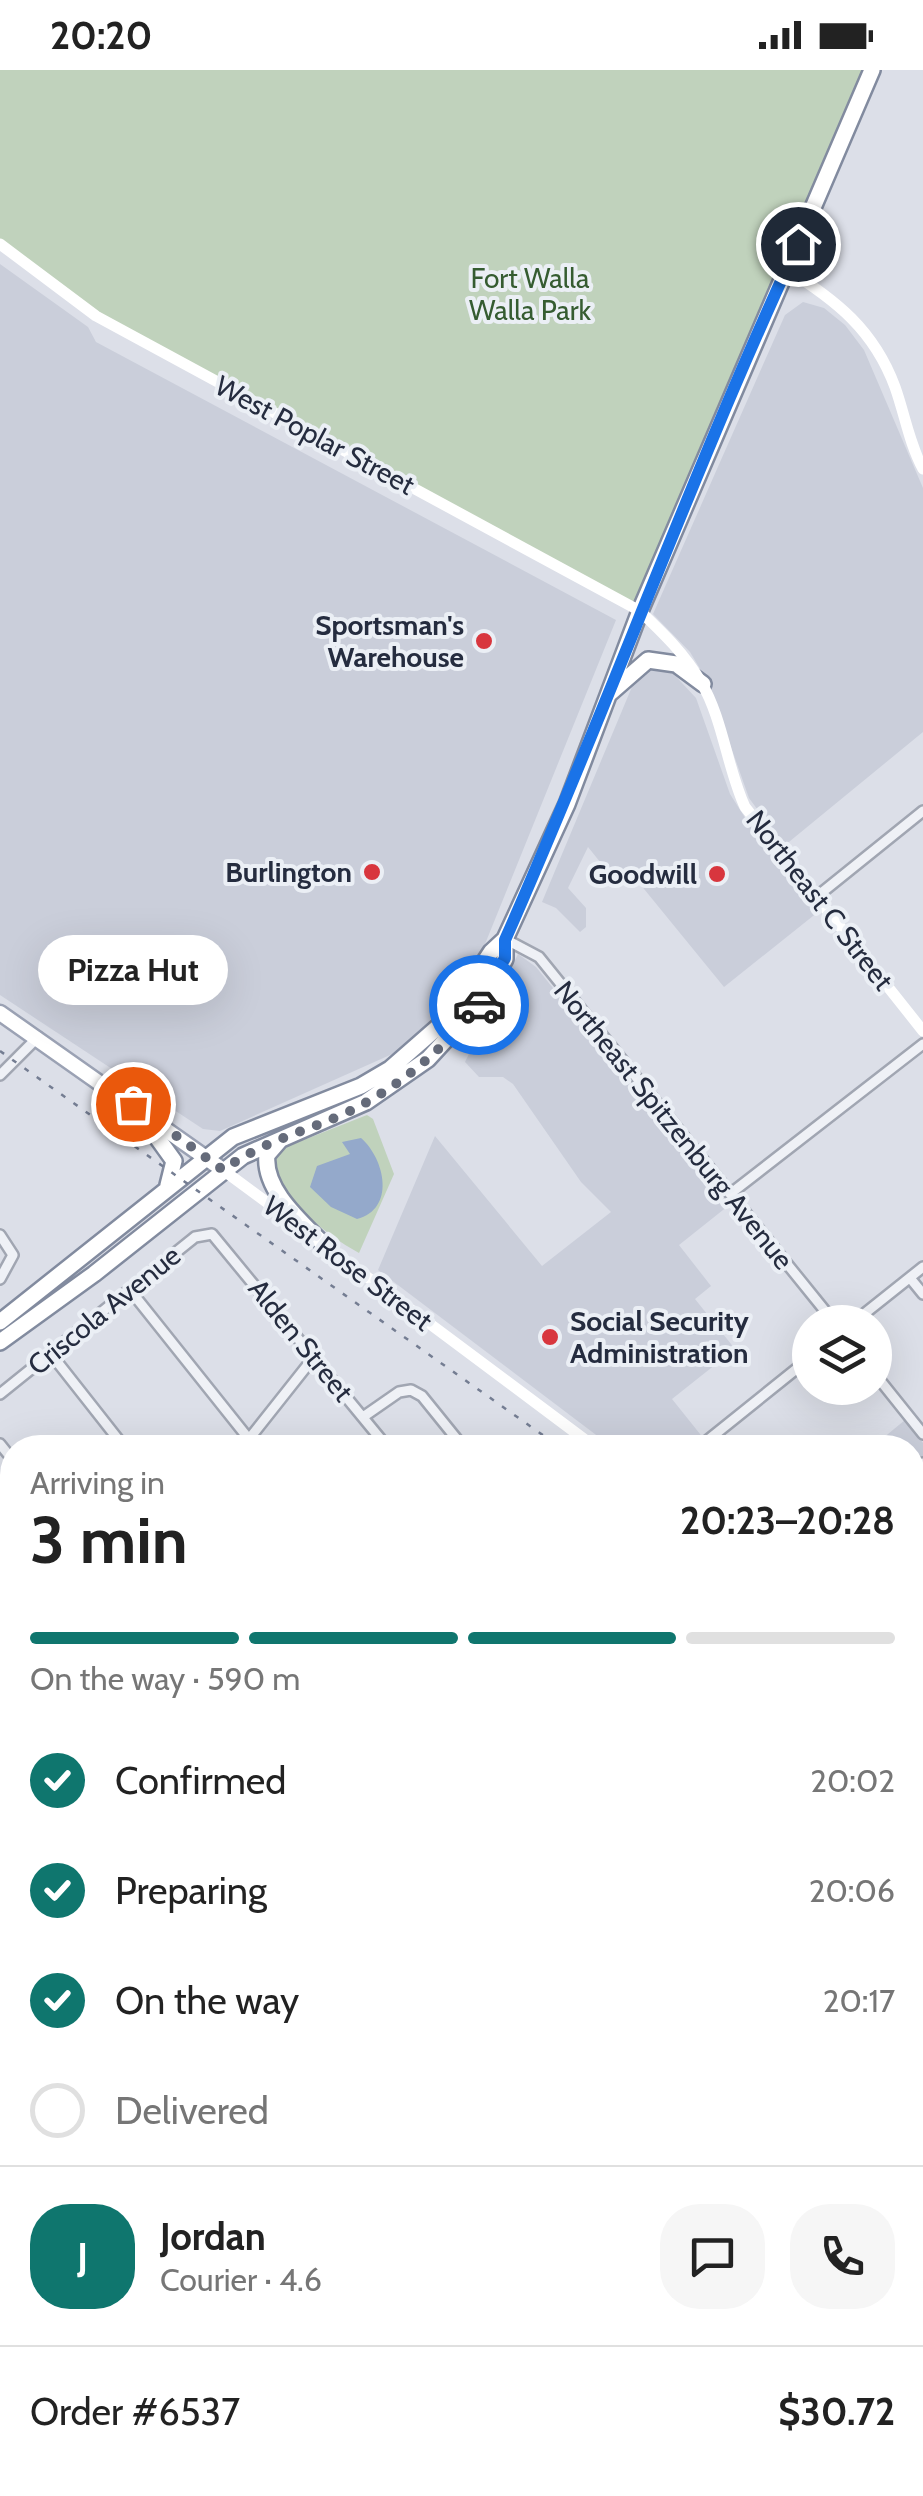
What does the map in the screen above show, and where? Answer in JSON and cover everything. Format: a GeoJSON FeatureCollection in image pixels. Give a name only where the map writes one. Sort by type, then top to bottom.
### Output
{"type":"FeatureCollection","features":[{"type":"Feature","properties":{"kind":"highway"},"geometry":{"type":"LineString","coordinates":[[0,1342],[94,1274],[223,1170],[262,1145],[366,1102],[428,1060],[484,998],[505,958],[505,940],[566,804],[602,701],[872,70]]}},
{"type":"Feature","properties":{"kind":"highway"},"geometry":{"type":"LineString","coordinates":[[602,701],[634,668],[648,660],[676,664],[703,684]]}},
{"type":"Feature","properties":{"kind":"highway"},"geometry":{"type":"LineString","coordinates":[[0,1322],[205,1156],[252,1126],[361,1086],[390,1069],[447,1019],[490,952],[505,940]]}},
{"type":"Feature","properties":{"kind":"highway"},"geometry":{"type":"LineString","coordinates":[[133,1104],[174,1160],[166,1188]]}},
{"type":"Feature","properties":{"kind":"highway"},"geometry":{"type":"LineString","coordinates":[[294,1132],[271,1146],[266,1166],[289,1208],[324,1245]]}},
{"type":"Feature","properties":{"kind":"main road","name":"West Poplar Street"},"geometry":{"type":"LineString","coordinates":[[0,244],[96,316],[640,611]]}},
{"type":"Feature","properties":{"kind":"main road"},"geometry":{"type":"LineString","coordinates":[[786,269],[834,299],[870,336],[894,386],[923,469]]}},
{"type":"Feature","properties":{"kind":"main road","name":"Northeast C Street"},"geometry":{"type":"LineString","coordinates":[[640,611],[676,646],[703,684],[728,770],[745,807],[923,1031]]}},
{"type":"Feature","properties":{"kind":"main road","name":"West Rose Street"},"geometry":{"type":"LineString","coordinates":[[0,1012],[205,1156],[579,1435]]}},
{"type":"Feature","properties":{"kind":"street"},"geometry":{"type":"LineString","coordinates":[[815,898],[923,811]]}},
{"type":"Feature","properties":{"kind":"street","name":"Northeast Spitzenburg Avenue"},"geometry":{"type":"LineString","coordinates":[[505,940],[538,957],[820,1305]]}},
{"type":"Feature","properties":{"kind":"street"},"geometry":{"type":"LineString","coordinates":[[0,1075],[38,1037]]}},
{"type":"Feature","properties":{"kind":"street"},"geometry":{"type":"LineString","coordinates":[[730,1194],[923,1044]]}},
{"type":"Feature","properties":{"kind":"street","name":"Criscola Avenue"},"geometry":{"type":"LineString","coordinates":[[0,1394],[195,1237],[212,1234]]}},
{"type":"Feature","properties":{"kind":"street","name":"Alden Street"},"geometry":{"type":"LineString","coordinates":[[212,1234],[378,1435]]}},
{"type":"Feature","properties":{"kind":"street"},"geometry":{"type":"LineString","coordinates":[[0,1235],[12,1255],[10,1268],[0,1279]]}},
{"type":"Feature","properties":{"kind":"street"},"geometry":{"type":"LineString","coordinates":[[876,1305],[923,1266]]}},
{"type":"Feature","properties":{"kind":"street"},"geometry":{"type":"LineString","coordinates":[[910,1278],[923,1294]]}},
{"type":"Feature","properties":{"kind":"street"},"geometry":{"type":"LineString","coordinates":[[130,1290],[245,1435]]}},
{"type":"Feature","properties":{"kind":"street"},"geometry":{"type":"LineString","coordinates":[[50,1354],[115,1435]]}},
{"type":"Feature","properties":{"kind":"street"},"geometry":{"type":"LineString","coordinates":[[258,1435],[314,1357]]}},
{"type":"Feature","properties":{"kind":"street"},"geometry":{"type":"LineString","coordinates":[[714,1435],[792,1372]]}},
{"type":"Feature","properties":{"kind":"street"},"geometry":{"type":"LineString","coordinates":[[364,1417],[398,1392],[411,1390],[422,1396],[454,1435]]}},
{"type":"Feature","properties":{"kind":"street"},"geometry":{"type":"LineString","coordinates":[[892,1395],[923,1434]]}},
{"type":"Feature","properties":{"kind":"shaded area"},"geometry":{"type":"Polygon","coordinates":[[[0,264],[88,327],[96,342],[616,620],[481,954],[435,1020],[399,1051],[220,1131],[203,1129],[0,995],[0,264]]]}},
{"type":"Feature","properties":{"kind":"shaded area"},"geometry":{"type":"Polygon","coordinates":[[[803,302],[824,308],[845,325],[864,350],[923,488],[923,732],[784,846],[749,798],[708,682],[690,652],[653,614],[785,315],[803,302]]]}},
{"type":"Feature","properties":{"kind":"shaded area"},"geometry":{"type":"Polygon","coordinates":[[[653,665],[669,669],[696,698],[730,794],[761,843],[818,912],[724,987],[631,873],[617,883],[588,847],[568,888],[586,908],[586,927],[580,932],[556,908],[542,902],[634,682],[653,665]]]}},
{"type":"Feature","properties":{"kind":"shaded area"},"geometry":{"type":"Polygon","coordinates":[[[518,954],[536,967],[728,1206],[679,1245],[711,1286],[695,1299],[735,1349],[672,1399],[701,1435],[596,1435],[378,1270],[435,1136],[542,1266],[611,1212],[581,1182],[513,1084],[503,1077],[479,1077],[465,1062],[518,954]]]}},
{"type":"Feature","properties":{"kind":"shaded area"},"geometry":{"type":"Polygon","coordinates":[[[905,1420],[917,1435],[887,1435],[905,1420]]]}},
{"type":"Feature","properties":{"kind":"green space","name":"Fort Walla Walla Park"},"geometry":{"type":"Polygon","coordinates":[[[0,70],[872,70],[640,611],[96,316],[0,244],[0,70]]]}},
{"type":"Feature","properties":{"kind":"green space"},"geometry":{"type":"Polygon","coordinates":[[[367,1115],[373,1119],[394,1174],[359,1253],[307,1214],[286,1189],[273,1161],[286,1147],[367,1115]]]}},
{"type":"Feature","properties":{"kind":"water"},"geometry":{"type":"Polygon","coordinates":[[[361,1138],[376,1158],[383,1183],[377,1205],[357,1219],[331,1207],[310,1187],[317,1166],[350,1154],[342,1142],[361,1138]]]}},
{"type":"Feature","properties":{"kind":"railway"},"geometry":{"type":"LineString","coordinates":[[0,1051],[543,1435]]}},
{"type":"Feature","properties":{"kind":"way so far"},"geometry":{"type":"LineString","coordinates":[[133,1104],[223,1170],[262,1145],[338,1116],[397,1084],[428,1060],[479,1005]]}},
{"type":"Feature","properties":{"kind":"place","name":"Sportsman's Warehouse"},"geometry":{"type":"Point","coordinates":[484,641]}},
{"type":"Feature","properties":{"kind":"place","name":"Burlington"},"geometry":{"type":"Point","coordinates":[372,872]}},
{"type":"Feature","properties":{"kind":"place","name":"Goodwill"},"geometry":{"type":"Point","coordinates":[717,874]}},
{"type":"Feature","properties":{"kind":"place","name":"Pizza Hut"},"geometry":{"type":"Point","coordinates":[133,1104]}},
{"type":"Feature","properties":{"kind":"place","name":"Social Security Administration"},"geometry":{"type":"Point","coordinates":[550,1337]}},
{"type":"Feature","properties":{"kind":"route"},"geometry":{"type":"LineString","coordinates":[[479,1005],[505,958],[505,940],[566,804],[602,701],[798,244]]}}]}
